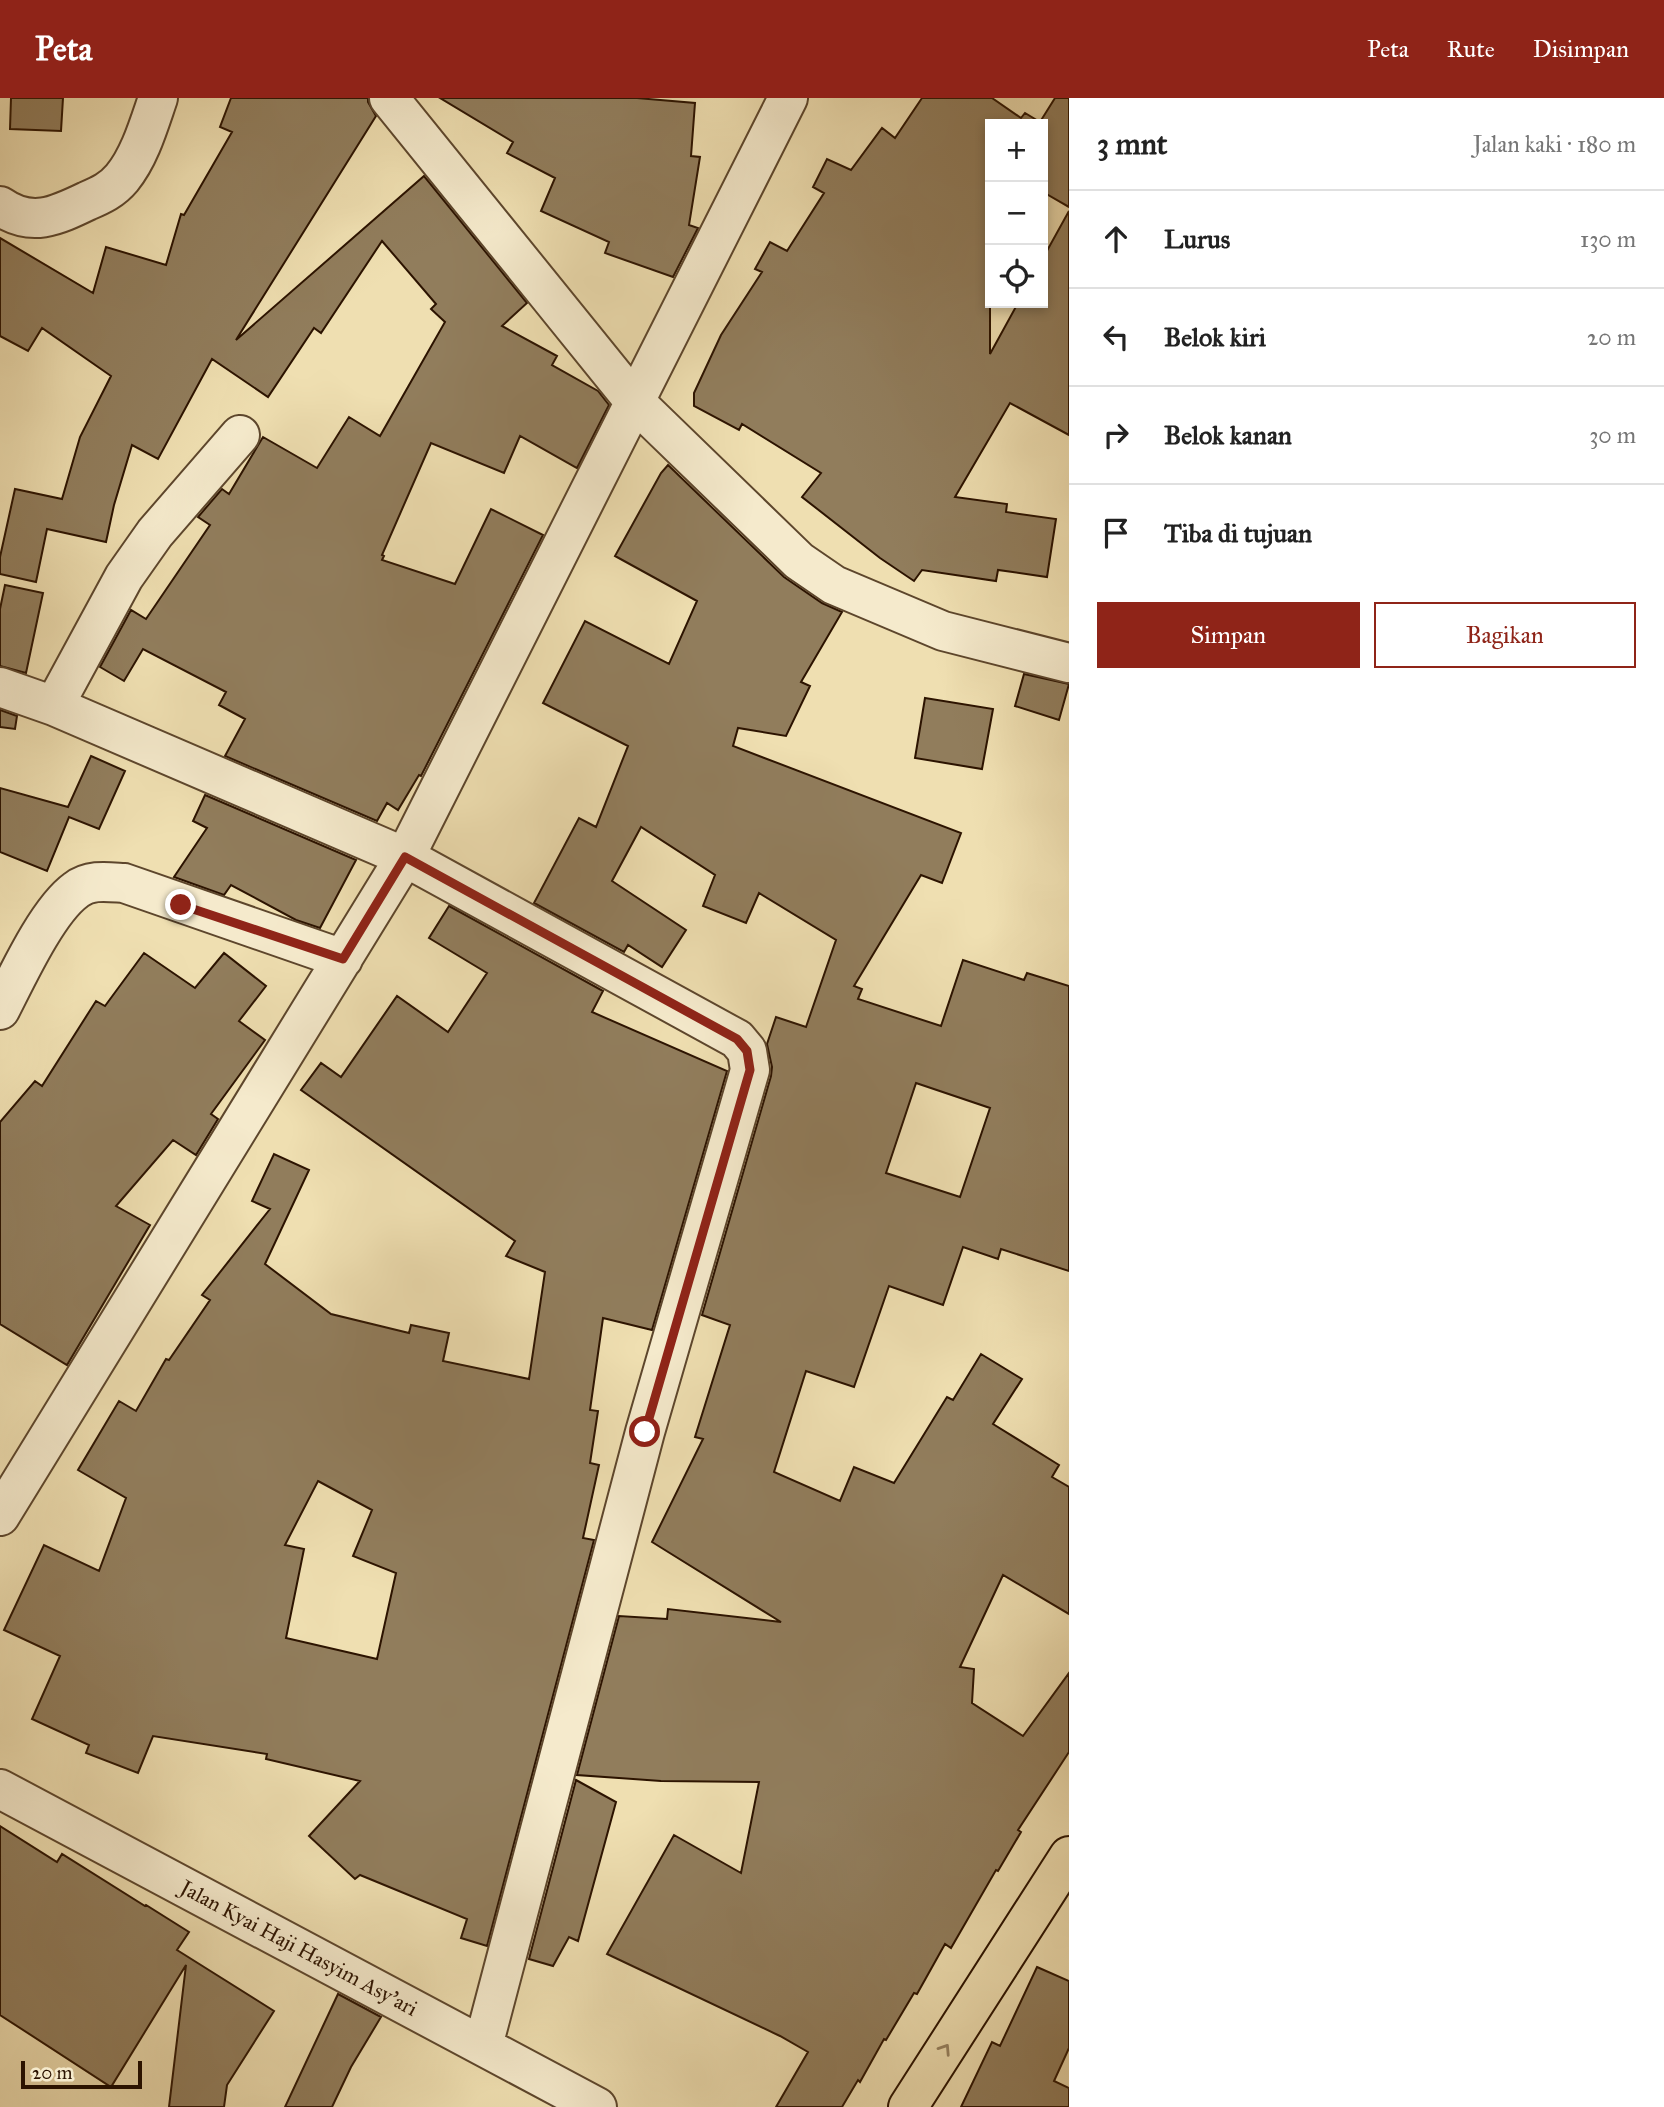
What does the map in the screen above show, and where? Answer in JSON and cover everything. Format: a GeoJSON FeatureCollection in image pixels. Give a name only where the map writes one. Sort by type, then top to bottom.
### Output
{"type":"FeatureCollection","features":[{"type":"Feature","properties":{"kind":"main road"},"geometry":{"type":"LineString","coordinates":[[908,2107],[1069,1856]]}},
{"type":"Feature","properties":{"kind":"street"},"geometry":{"type":"LineString","coordinates":[[0,206],[21,217],[34,219],[56,215],[112,189],[134,158],[158,98]]}},
{"type":"Feature","properties":{"kind":"street"},"geometry":{"type":"LineString","coordinates":[[389,98],[634,401],[799,561],[834,585],[943,631],[1069,663]]}},
{"type":"Feature","properties":{"kind":"street"},"geometry":{"type":"LineString","coordinates":[[0,1516],[405,857],[788,98]]}},
{"type":"Feature","properties":{"kind":"street"},"geometry":{"type":"LineString","coordinates":[[54,706],[132,566],[155,533],[240,435]]}},
{"type":"Feature","properties":{"kind":"street"},"geometry":{"type":"LineString","coordinates":[[0,687],[54,706],[405,857],[737,1039],[747,1051],[750,1070],[645,1432],[483,2046]]}},
{"type":"Feature","properties":{"kind":"street"},"geometry":{"type":"LineString","coordinates":[[0,1010],[54,913],[77,889],[98,881],[124,883],[343,959]]}},
{"type":"Feature","properties":{"kind":"street","name":"Jalan Kyai Haji Hasyim Asy'ari"},"geometry":{"type":"LineString","coordinates":[[0,1789],[597,2107]]}},
{"type":"Feature","properties":{"kind":"building"},"geometry":{"type":"Polygon","coordinates":[[[11,98],[63,98],[61,131],[10,129],[11,98]]]}},
{"type":"Feature","properties":{"kind":"building"},"geometry":{"type":"Polygon","coordinates":[[[231,98],[368,98],[376,116],[236,340],[424,176],[527,303],[502,326],[557,356],[552,365],[598,391],[609,405],[577,468],[520,436],[504,473],[431,443],[382,560],[455,584],[491,509],[543,535],[421,776],[419,775],[398,810],[387,803],[377,821],[225,756],[245,719],[219,705],[226,692],[143,649],[124,681],[100,667],[131,610],[146,619],[210,525],[198,517],[222,489],[229,494],[263,437],[317,468],[349,417],[380,436],[445,322],[431,309],[436,304],[382,241],[321,333],[314,328],[268,397],[212,359],[158,459],[132,445],[106,542],[47,529],[36,582],[0,574],[0,557],[15,489],[62,499],[80,437],[111,376],[42,328],[28,351],[0,336],[0,238],[93,293],[106,247],[166,265],[181,214],[184,215],[232,132],[220,127],[231,98]]]}},
{"type":"Feature","properties":{"kind":"building"},"geometry":{"type":"Polygon","coordinates":[[[440,98],[637,98],[695,103],[691,156],[700,157],[689,225],[698,228],[673,277],[605,253],[609,242],[541,211],[555,178],[507,153],[513,142],[440,98]]]}},
{"type":"Feature","properties":{"kind":"building"},"geometry":{"type":"Polygon","coordinates":[[[922,98],[992,98],[1021,118],[1025,113],[1035,119],[985,119],[985,308],[990,308],[990,354],[1015,308],[1048,308],[1048,249],[1069,211],[1069,435],[1010,403],[955,497],[1007,504],[1006,512],[1056,519],[1047,577],[998,570],[996,581],[922,570],[914,581],[802,497],[821,473],[742,424],[739,430],[694,406],[694,393],[721,335],[762,272],[755,269],[770,242],[787,251],[824,193],[813,187],[827,159],[851,170],[882,128],[895,138],[922,98]]]}},
{"type":"Feature","properties":{"kind":"building"},"geometry":{"type":"Polygon","coordinates":[[[1055,98],[1069,98],[1069,207],[1048,195],[1048,119],[1042,119],[1055,98]]]}},
{"type":"Feature","properties":{"kind":"building"},"geometry":{"type":"Polygon","coordinates":[[[668,465],[784,577],[822,603],[842,612],[801,682],[810,686],[786,736],[738,728],[733,746],[961,833],[942,883],[921,875],[854,986],[862,989],[858,999],[941,1026],[963,960],[1024,980],[1027,973],[1069,986],[1069,1271],[1001,1249],[998,1259],[963,1247],[943,1305],[889,1286],[854,1387],[806,1371],[774,1472],[840,1501],[854,1467],[894,1483],[947,1397],[953,1400],[981,1354],[1022,1379],[993,1424],[1059,1465],[1052,1477],[1069,1487],[1069,1614],[1003,1575],[960,1667],[974,1669],[972,1703],[1023,1736],[1069,1673],[1069,1752],[1018,1830],[1021,1832],[951,1948],[945,1944],[917,1994],[914,1993],[842,2107],[776,2107],[808,2052],[780,2036],[607,1954],[674,1835],[741,1873],[759,1782],[661,1781],[577,1775],[619,1616],[667,1619],[668,1609],[781,1622],[652,1542],[703,1439],[695,1437],[730,1325],[702,1315],[771,1076],[772,1067],[767,1044],[776,1017],[806,1027],[836,940],[759,893],[746,923],[703,906],[715,875],[641,827],[612,881],[686,930],[662,967],[628,945],[624,952],[534,903],[579,818],[596,827],[628,746],[543,703],[585,621],[669,664],[697,601],[615,556],[668,465]],[[916,1083],[886,1173],[960,1197],[990,1108],[916,1083]]]}},
{"type":"Feature","properties":{"kind":"building"},"geometry":{"type":"Polygon","coordinates":[[[5,585],[43,593],[26,673],[0,666],[0,609],[5,585]]]}},
{"type":"Feature","properties":{"kind":"building"},"geometry":{"type":"Polygon","coordinates":[[[1024,674],[1069,684],[1059,720],[1015,706],[1024,674]]]}},
{"type":"Feature","properties":{"kind":"building"},"geometry":{"type":"Polygon","coordinates":[[[925,698],[993,709],[982,769],[915,758],[925,698]]]}},
{"type":"Feature","properties":{"kind":"building"},"geometry":{"type":"Polygon","coordinates":[[[0,710],[17,716],[15,729],[0,727],[0,710]]]}},
{"type":"Feature","properties":{"kind":"building"},"geometry":{"type":"Polygon","coordinates":[[[91,756],[125,771],[99,829],[69,817],[47,871],[0,852],[0,788],[68,807],[91,756]]]}},
{"type":"Feature","properties":{"kind":"building"},"geometry":{"type":"Polygon","coordinates":[[[205,795],[356,860],[320,928],[296,920],[231,885],[224,895],[174,877],[207,828],[193,821],[205,795]]]}},
{"type":"Feature","properties":{"kind":"building"},"geometry":{"type":"Polygon","coordinates":[[[449,906],[603,991],[592,1012],[727,1071],[652,1330],[603,1318],[590,1410],[598,1411],[590,1463],[599,1465],[583,1538],[594,1540],[487,1946],[461,1938],[467,1919],[360,1875],[355,1879],[309,1836],[360,1781],[266,1759],[267,1754],[153,1736],[138,1773],[86,1753],[89,1745],[32,1719],[60,1656],[4,1630],[44,1545],[99,1571],[126,1498],[78,1470],[119,1401],[136,1411],[166,1359],[169,1360],[210,1300],[202,1295],[270,1209],[252,1201],[274,1154],[309,1170],[265,1264],[331,1314],[409,1333],[411,1325],[449,1333],[443,1361],[529,1379],[545,1272],[506,1256],[515,1241],[301,1090],[321,1063],[341,1077],[397,996],[448,1032],[487,973],[429,938],[449,906]],[[318,1481],[285,1545],[304,1549],[286,1638],[377,1659],[396,1573],[353,1556],[372,1510],[318,1481]]]}},
{"type":"Feature","properties":{"kind":"building"},"geometry":{"type":"Polygon","coordinates":[[[144,953],[195,988],[224,953],[266,986],[239,1021],[265,1040],[211,1114],[218,1119],[196,1155],[173,1140],[116,1206],[150,1225],[67,1365],[0,1324],[0,1122],[35,1081],[42,1086],[96,1001],[105,1006],[144,953]]]}},
{"type":"Feature","properties":{"kind":"building"},"geometry":{"type":"Polygon","coordinates":[[[576,1780],[616,1802],[578,1941],[569,1937],[553,1966],[529,1959],[576,1780]]]}},
{"type":"Feature","properties":{"kind":"building"},"geometry":{"type":"Polygon","coordinates":[[[0,1826],[57,1862],[62,1854],[189,1932],[177,1950],[274,2011],[227,2085],[224,2107],[169,2107],[186,1965],[111,2087],[0,2015],[0,1826]]]}},
{"type":"Feature","properties":{"kind":"building"},"geometry":{"type":"Polygon","coordinates":[[[1037,1967],[1069,1981],[1069,2048],[1054,2081],[1069,2088],[1069,2107],[961,2107],[992,2042],[1000,2046],[1037,1967]]]}},
{"type":"Feature","properties":{"kind":"building"},"geometry":{"type":"Polygon","coordinates":[[[338,1994],[381,2017],[351,2067],[332,2107],[285,2107],[338,1994]]]}},
{"type":"Feature","properties":{"kind":"route"},"geometry":{"type":"LineString","coordinates":[[181,905],[343,959],[405,857],[737,1039],[747,1051],[750,1070],[645,1432]]}}]}
